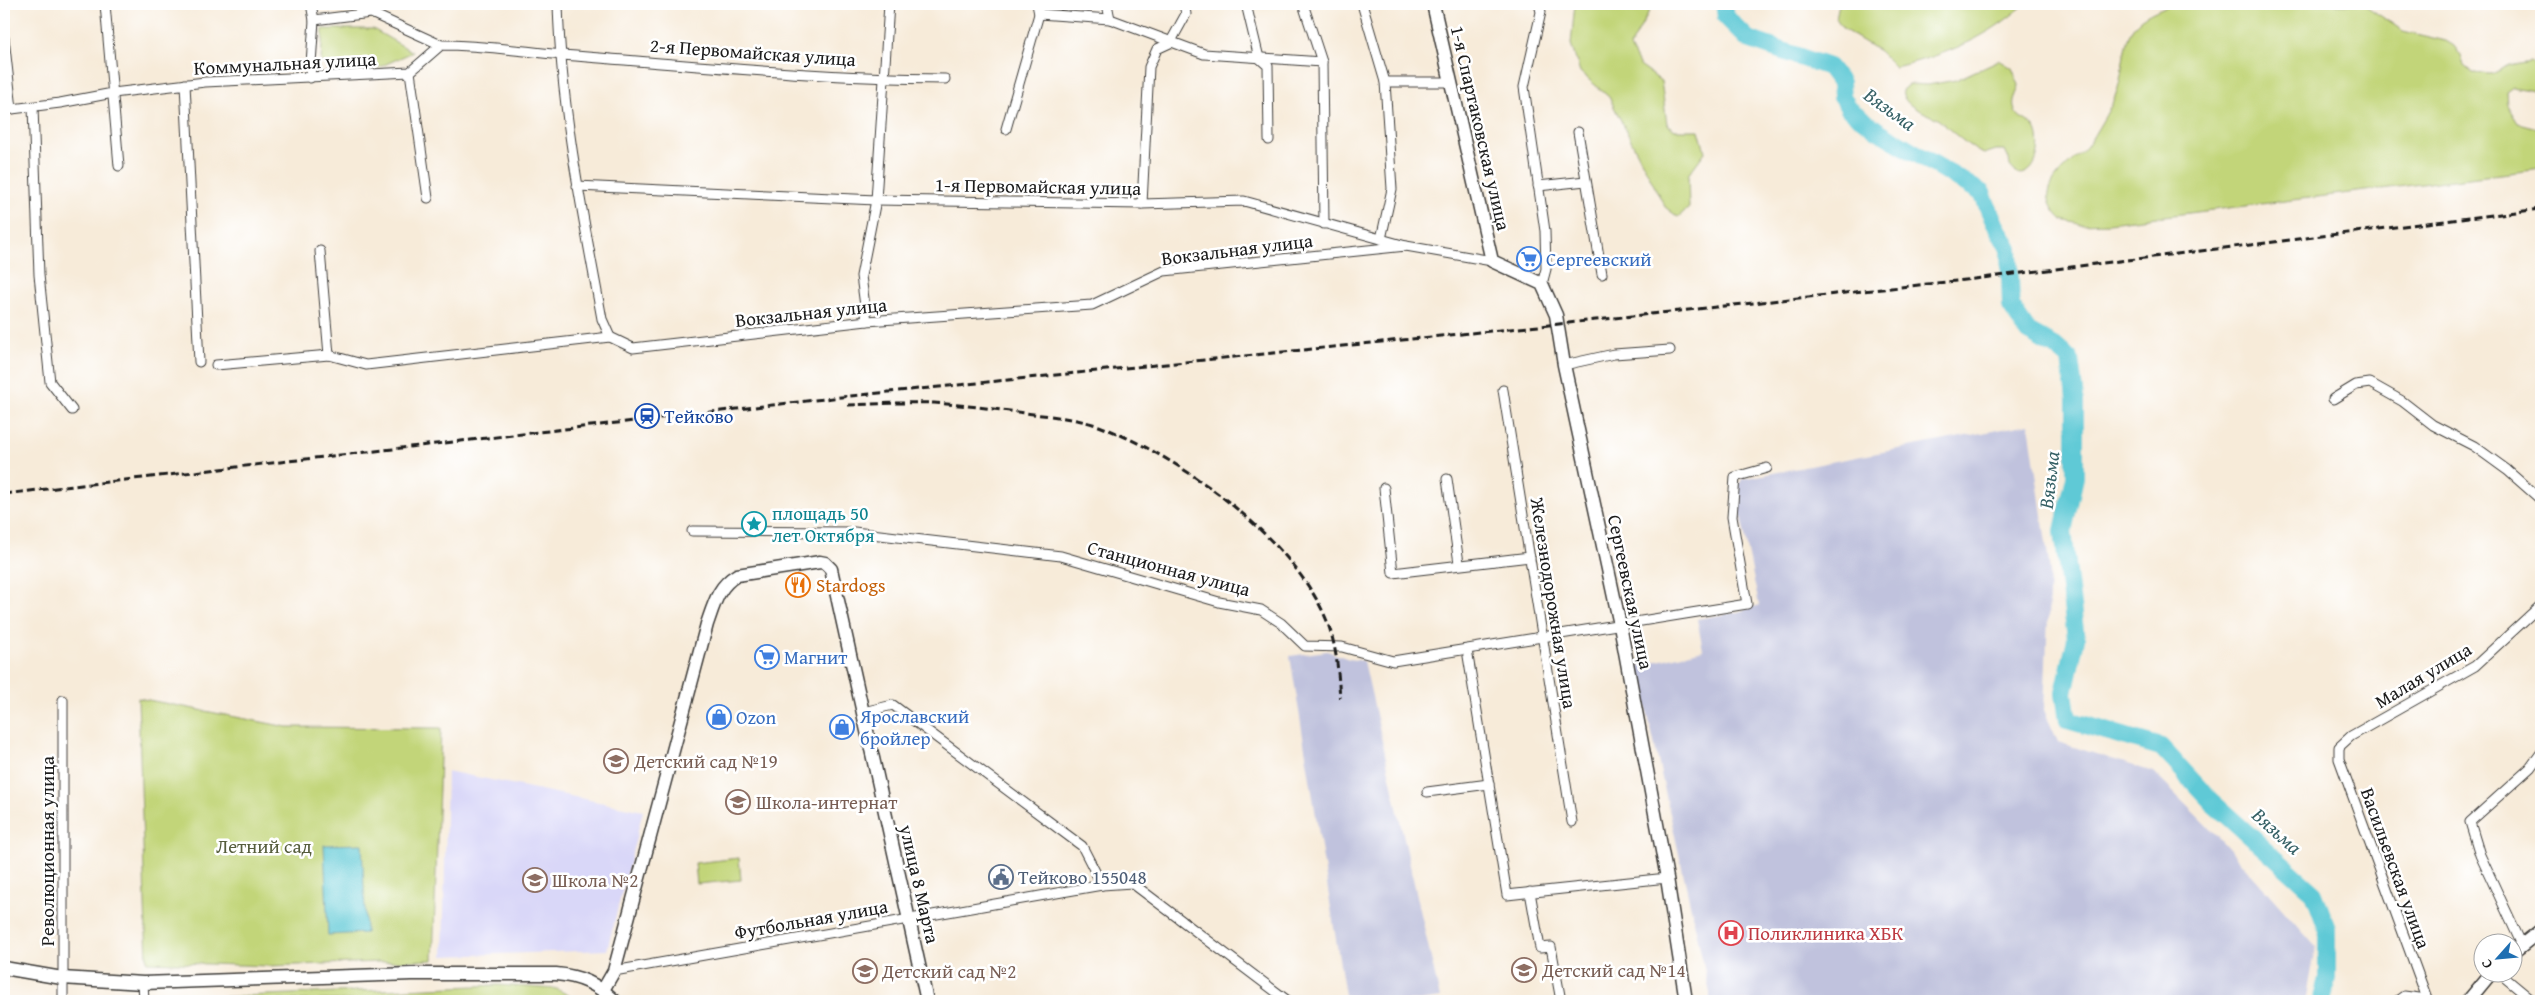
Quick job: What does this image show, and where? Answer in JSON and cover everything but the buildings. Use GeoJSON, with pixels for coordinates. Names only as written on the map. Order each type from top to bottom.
{"type":"FeatureCollection","features":[{"type":"Feature","properties":{"kind":"street"},"geometry":{"type":"LineString","coordinates":[[105,4],[119,166]]}},
{"type":"Feature","properties":{"kind":"street"},"geometry":{"type":"LineString","coordinates":[[310,78],[314,20],[311,4]]}},
{"type":"Feature","properties":{"kind":"street"},"geometry":{"type":"LineString","coordinates":[[216,365],[329,355],[366,365],[610,336],[602,319],[577,186],[559,55],[558,4]]}},
{"type":"Feature","properties":{"kind":"street"},"geometry":{"type":"LineString","coordinates":[[866,320],[861,276],[876,200],[889,4]]}},
{"type":"Feature","properties":{"kind":"street"},"geometry":{"type":"LineString","coordinates":[[1006,129],[1039,14],[1037,4]]}},
{"type":"Feature","properties":{"kind":"street"},"geometry":{"type":"LineString","coordinates":[[1107,4],[1110,19]]}},
{"type":"Feature","properties":{"kind":"street"},"geometry":{"type":"LineString","coordinates":[[1142,204],[1148,66],[1158,49],[1170,43],[1186,14],[1184,4]]}},
{"type":"Feature","properties":{"kind":"street"},"geometry":{"type":"LineString","coordinates":[[1246,4],[1259,58],[1268,66],[1269,140]]}},
{"type":"Feature","properties":{"kind":"street"},"geometry":{"type":"LineString","coordinates":[[1303,4],[1322,62],[1324,224]]}},
{"type":"Feature","properties":{"kind":"street"},"geometry":{"type":"LineString","coordinates":[[1362,4],[1385,82],[1392,189],[1381,239]]}},
{"type":"Feature","properties":{"kind":"street","name":"1-я Спартаковская улица"},"geometry":{"type":"LineString","coordinates":[[1433,4],[1492,261]]}},
{"type":"Feature","properties":{"kind":"street"},"geometry":{"type":"LineString","coordinates":[[1492,261],[1542,284],[1546,270],[1545,231],[1524,87],[1541,12],[1539,4]]}},
{"type":"Feature","properties":{"kind":"street"},"geometry":{"type":"LineString","coordinates":[[314,20],[371,8],[441,45],[484,45],[559,55]]}},
{"type":"Feature","properties":{"kind":"street"},"geometry":{"type":"LineString","coordinates":[[1039,14],[1110,19],[1170,43],[1204,54],[1322,62]]}},
{"type":"Feature","properties":{"kind":"street"},"geometry":{"type":"LineString","coordinates":[[4,38],[8,110]]}},
{"type":"Feature","properties":{"kind":"street"},"geometry":{"type":"LineString","coordinates":[[428,198],[410,72],[441,45]]}},
{"type":"Feature","properties":{"kind":"street","name":"2-я Первомайская улица"},"geometry":{"type":"LineString","coordinates":[[559,55],[884,78],[945,78]]}},
{"type":"Feature","properties":{"kind":"street","name":"Коммунальная улица"},"geometry":{"type":"LineString","coordinates":[[8,110],[113,93],[185,84],[410,72]]}},
{"type":"Feature","properties":{"kind":"street"},"geometry":{"type":"LineString","coordinates":[[1385,82],[1451,82]]}},
{"type":"Feature","properties":{"kind":"street"},"geometry":{"type":"LineString","coordinates":[[185,84],[199,362]]}},
{"type":"Feature","properties":{"kind":"street"},"geometry":{"type":"LineString","coordinates":[[33,106],[39,275],[50,382],[72,410]]}},
{"type":"Feature","properties":{"kind":"street"},"geometry":{"type":"LineString","coordinates":[[1578,132],[1602,274]]}},
{"type":"Feature","properties":{"kind":"street"},"geometry":{"type":"LineString","coordinates":[[1538,186],[1586,181]]}},
{"type":"Feature","properties":{"kind":"street","name":"1-я Первомайская улица"},"geometry":{"type":"LineString","coordinates":[[577,186],[876,200],[1142,204],[1244,201],[1406,246],[1492,261]]}},
{"type":"Feature","properties":{"kind":"street","name":"Вокзальная улица"},"geometry":{"type":"LineString","coordinates":[[610,336],[633,348],[866,320],[1092,305],[1164,270],[1406,246]]}},
{"type":"Feature","properties":{"kind":"street"},"geometry":{"type":"LineString","coordinates":[[320,251],[329,355]]}},
{"type":"Feature","properties":{"kind":"street","name":"Сергеевская улица"},"geometry":{"type":"LineString","coordinates":[[1542,284],[1556,315],[1564,365],[1620,625],[1667,878],[1686,1001]]}},
{"type":"Feature","properties":{"kind":"street"},"geometry":{"type":"LineString","coordinates":[[1564,365],[1614,354],[1670,350]]}},
{"type":"Feature","properties":{"kind":"street"},"geometry":{"type":"LineString","coordinates":[[2333,399],[2356,385],[2370,383],[2402,401],[2433,425],[2474,446],[2507,470],[2541,500]]}},
{"type":"Feature","properties":{"kind":"street","name":"Железнодорожная улица"},"geometry":{"type":"LineString","coordinates":[[1503,390],[1572,822]]}},
{"type":"Feature","properties":{"kind":"street","name":"Станционная улица"},"geometry":{"type":"LineString","coordinates":[[692,531],[854,532],[1061,556],[1220,602],[1261,610],[1281,623],[1305,646],[1342,646],[1393,661],[1748,604],[1732,517],[1735,477],[1767,468]]}},
{"type":"Feature","properties":{"kind":"street"},"geometry":{"type":"LineString","coordinates":[[1447,479],[1459,564]]}},
{"type":"Feature","properties":{"kind":"street"},"geometry":{"type":"LineString","coordinates":[[1384,488],[1393,572],[1530,557]]}},
{"type":"Feature","properties":{"kind":"street","name":"улица 8 Марта"},"geometry":{"type":"LineString","coordinates":[[614,970],[708,624],[719,591],[729,580],[737,575],[820,562],[825,563],[831,569],[927,1001]]}},
{"type":"Feature","properties":{"kind":"street","name":"Малая улица"},"geometry":{"type":"LineString","coordinates":[[2339,747],[2351,736],[2475,666],[2541,606]]}},
{"type":"Feature","properties":{"kind":"street"},"geometry":{"type":"LineString","coordinates":[[1467,650],[1507,895],[1667,878]]}},
{"type":"Feature","properties":{"kind":"street","name":"Революционная улица"},"geometry":{"type":"LineString","coordinates":[[63,700],[63,1001]]}},
{"type":"Feature","properties":{"kind":"street"},"geometry":{"type":"LineString","coordinates":[[863,712],[894,705],[1082,846],[1102,885]]}},
{"type":"Feature","properties":{"kind":"street","name":"Васильевская улица"},"geometry":{"type":"LineString","coordinates":[[2339,747],[2339,759],[2428,1000],[2404,996],[2397,1001]]}},
{"type":"Feature","properties":{"kind":"street"},"geometry":{"type":"LineString","coordinates":[[2510,932],[2480,855],[2470,822],[2530,768],[2541,753]]}},
{"type":"Feature","properties":{"kind":"street"},"geometry":{"type":"LineString","coordinates":[[1426,792],[1489,784]]}},
{"type":"Feature","properties":{"kind":"street","name":"Футбольная улица"},"geometry":{"type":"LineString","coordinates":[[614,970],[1102,885],[1132,883],[1288,1001]]}},
{"type":"Feature","properties":{"kind":"street"},"geometry":{"type":"LineString","coordinates":[[1530,892],[1540,948],[1551,947],[1561,1001]]}},
{"type":"Feature","properties":{"kind":"street"},"geometry":{"type":"LineString","coordinates":[[2522,945],[2541,930]]}},
{"type":"Feature","properties":{"kind":"street"},"geometry":{"type":"LineString","coordinates":[[4,968],[62,978],[143,982],[527,972],[574,976],[604,990],[615,1001]]}},
{"type":"Feature","properties":{"kind":"street"},"geometry":{"type":"LineString","coordinates":[[604,990],[614,970]]}},
{"type":"Feature","properties":{"kind":"street"},"geometry":{"type":"LineString","coordinates":[[143,982],[144,1001]]}},
{"type":"Feature","properties":{"kind":"street"},"geometry":{"type":"LineString","coordinates":[[2468,1001],[2484,982]]}},
{"type":"Feature","properties":{"kind":"street"},"geometry":{"type":"LineString","coordinates":[[2510,982],[2533,1001]]}},
{"type":"Feature","properties":{"kind":"shaded area"},"geometry":{"type":"Polygon","coordinates":[[[2029,424],[2050,571],[2044,710],[2058,742],[2153,772],[2221,840],[2316,947],[2307,996],[2303,1001],[1710,1001],[1710,993],[1637,666],[1703,650],[1697,619],[1738,612],[1759,605],[1736,492],[1742,479],[2029,424]]]}},
{"type":"Feature","properties":{"kind":"shaded area"},"geometry":{"type":"Polygon","coordinates":[[[1327,651],[1349,659],[1364,661],[1440,998],[1420,1001],[1346,1001],[1290,656],[1327,651]]]}},
{"type":"Feature","properties":{"kind":"shaded area","name":"Школа №2"},"geometry":{"type":"Polygon","coordinates":[[[447,771],[643,811],[607,950],[443,956],[447,771]]]}},
{"type":"Feature","properties":{"kind":"green space"},"geometry":{"type":"Polygon","coordinates":[[[1575,4],[1653,4],[1630,47],[1640,66],[1661,81],[1667,124],[1674,130],[1699,130],[1705,152],[1688,175],[1689,208],[1678,217],[1665,207],[1609,97],[1580,72],[1571,44],[1575,4]]]}},
{"type":"Feature","properties":{"kind":"green space"},"geometry":{"type":"Polygon","coordinates":[[[1839,4],[2025,4],[1995,27],[1964,44],[1931,57],[1895,67],[1879,51],[1843,29],[1836,18],[1839,4]]]}},
{"type":"Feature","properties":{"kind":"green space"},"geometry":{"type":"Polygon","coordinates":[[[2172,4],[2363,4],[2403,31],[2446,41],[2454,46],[2461,56],[2464,66],[2473,73],[2491,74],[2509,65],[2530,61],[2537,68],[2538,83],[2534,91],[2513,87],[2506,92],[2507,105],[2518,123],[2541,129],[2541,169],[2109,223],[2079,224],[2062,220],[2050,204],[2049,193],[2051,185],[2090,142],[2108,112],[2118,88],[2126,47],[2133,28],[2145,16],[2172,4]]]}},
{"type":"Feature","properties":{"kind":"green space"},"geometry":{"type":"Polygon","coordinates":[[[323,29],[373,29],[413,52],[375,69],[327,67],[321,61],[323,29]]]}},
{"type":"Feature","properties":{"kind":"green space"},"geometry":{"type":"Polygon","coordinates":[[[1999,60],[2012,68],[2019,85],[2014,101],[2016,111],[2020,117],[2035,128],[2037,133],[2039,146],[2036,159],[2030,170],[2023,174],[2016,172],[2010,166],[2005,150],[1996,150],[1984,154],[1977,151],[1940,121],[1907,102],[1902,90],[1909,84],[1928,85],[1956,80],[1999,60]]]}},
{"type":"Feature","properties":{"kind":"green space","name":"Летний сад"},"geometry":{"type":"Polygon","coordinates":[[[138,698],[287,727],[441,728],[433,960],[269,966],[147,962],[138,698]]]}},
{"type":"Feature","properties":{"kind":"green space"},"geometry":{"type":"Polygon","coordinates":[[[739,858],[741,880],[697,884],[695,863],[739,858]]]}},
{"type":"Feature","properties":{"kind":"green space"},"geometry":{"type":"Polygon","coordinates":[[[498,985],[557,989],[579,1001],[152,1000],[498,985]]]}},
{"type":"Feature","properties":{"kind":"water"},"geometry":{"type":"Polygon","coordinates":[[[362,844],[366,933],[328,935],[324,845],[362,844]]]}},
{"type":"Feature","properties":{"kind":"waterway","name":"Вязьма"},"geometry":{"type":"LineString","coordinates":[[1724,4],[1726,17],[1748,39],[1829,67],[1841,83],[1842,96],[1849,109],[1877,130],[1982,193],[1994,222],[2009,249],[2011,306],[2028,332],[2057,348],[2070,359],[2075,399],[2075,477],[2063,531],[2076,639],[2064,693],[2068,720],[2161,747],[2211,801],[2314,893],[2327,929],[2327,979],[2321,1001]]}},
{"type":"Feature","properties":{"kind":"railway"},"geometry":{"type":"LineString","coordinates":[[4,494],[850,396],[1559,324],[1974,279],[2541,209]]}},
{"type":"Feature","properties":{"kind":"railway"},"geometry":{"type":"LineString","coordinates":[[848,405],[934,403],[1072,419],[1099,426],[1131,440],[1164,458],[1198,479],[1231,504],[1262,531],[1289,560],[1311,590],[1327,621],[1333,640],[1340,698]]}},
{"type":"Feature","properties":{"kind":"place","name":"Сергеевский"},"geometry":{"type":"Point","coordinates":[1529,259]}},
{"type":"Feature","properties":{"kind":"place","name":"Тейково"},"geometry":{"type":"Point","coordinates":[647,416]}},
{"type":"Feature","properties":{"kind":"place","name":"площадь 50 лет Октября"},"geometry":{"type":"Point","coordinates":[754,524]}},
{"type":"Feature","properties":{"kind":"place","name":"Stardogs"},"geometry":{"type":"Point","coordinates":[798,585]}},
{"type":"Feature","properties":{"kind":"place","name":"Магнит"},"geometry":{"type":"Point","coordinates":[767,657]}},
{"type":"Feature","properties":{"kind":"place","name":"Ozon"},"geometry":{"type":"Point","coordinates":[719,717]}},
{"type":"Feature","properties":{"kind":"place","name":"Ярославский бройлер"},"geometry":{"type":"Point","coordinates":[842,727]}},
{"type":"Feature","properties":{"kind":"place","name":"Детский сад №19"},"geometry":{"type":"Point","coordinates":[616,761]}},
{"type":"Feature","properties":{"kind":"place","name":"Школа-интернат"},"geometry":{"type":"Point","coordinates":[738,802]}},
{"type":"Feature","properties":{"kind":"place","name":"Тейково 155048"},"geometry":{"type":"Point","coordinates":[1001,877]}},
{"type":"Feature","properties":{"kind":"place","name":"Школа №2"},"geometry":{"type":"Point","coordinates":[535,880]}},
{"type":"Feature","properties":{"kind":"place","name":"Поликлиника ХБК"},"geometry":{"type":"Point","coordinates":[1731,933]}},
{"type":"Feature","properties":{"kind":"place","name":"Детский сад №14"},"geometry":{"type":"Point","coordinates":[1524,970]}},
{"type":"Feature","properties":{"kind":"place","name":"Детский сад №2"},"geometry":{"type":"Point","coordinates":[865,971]}}]}
